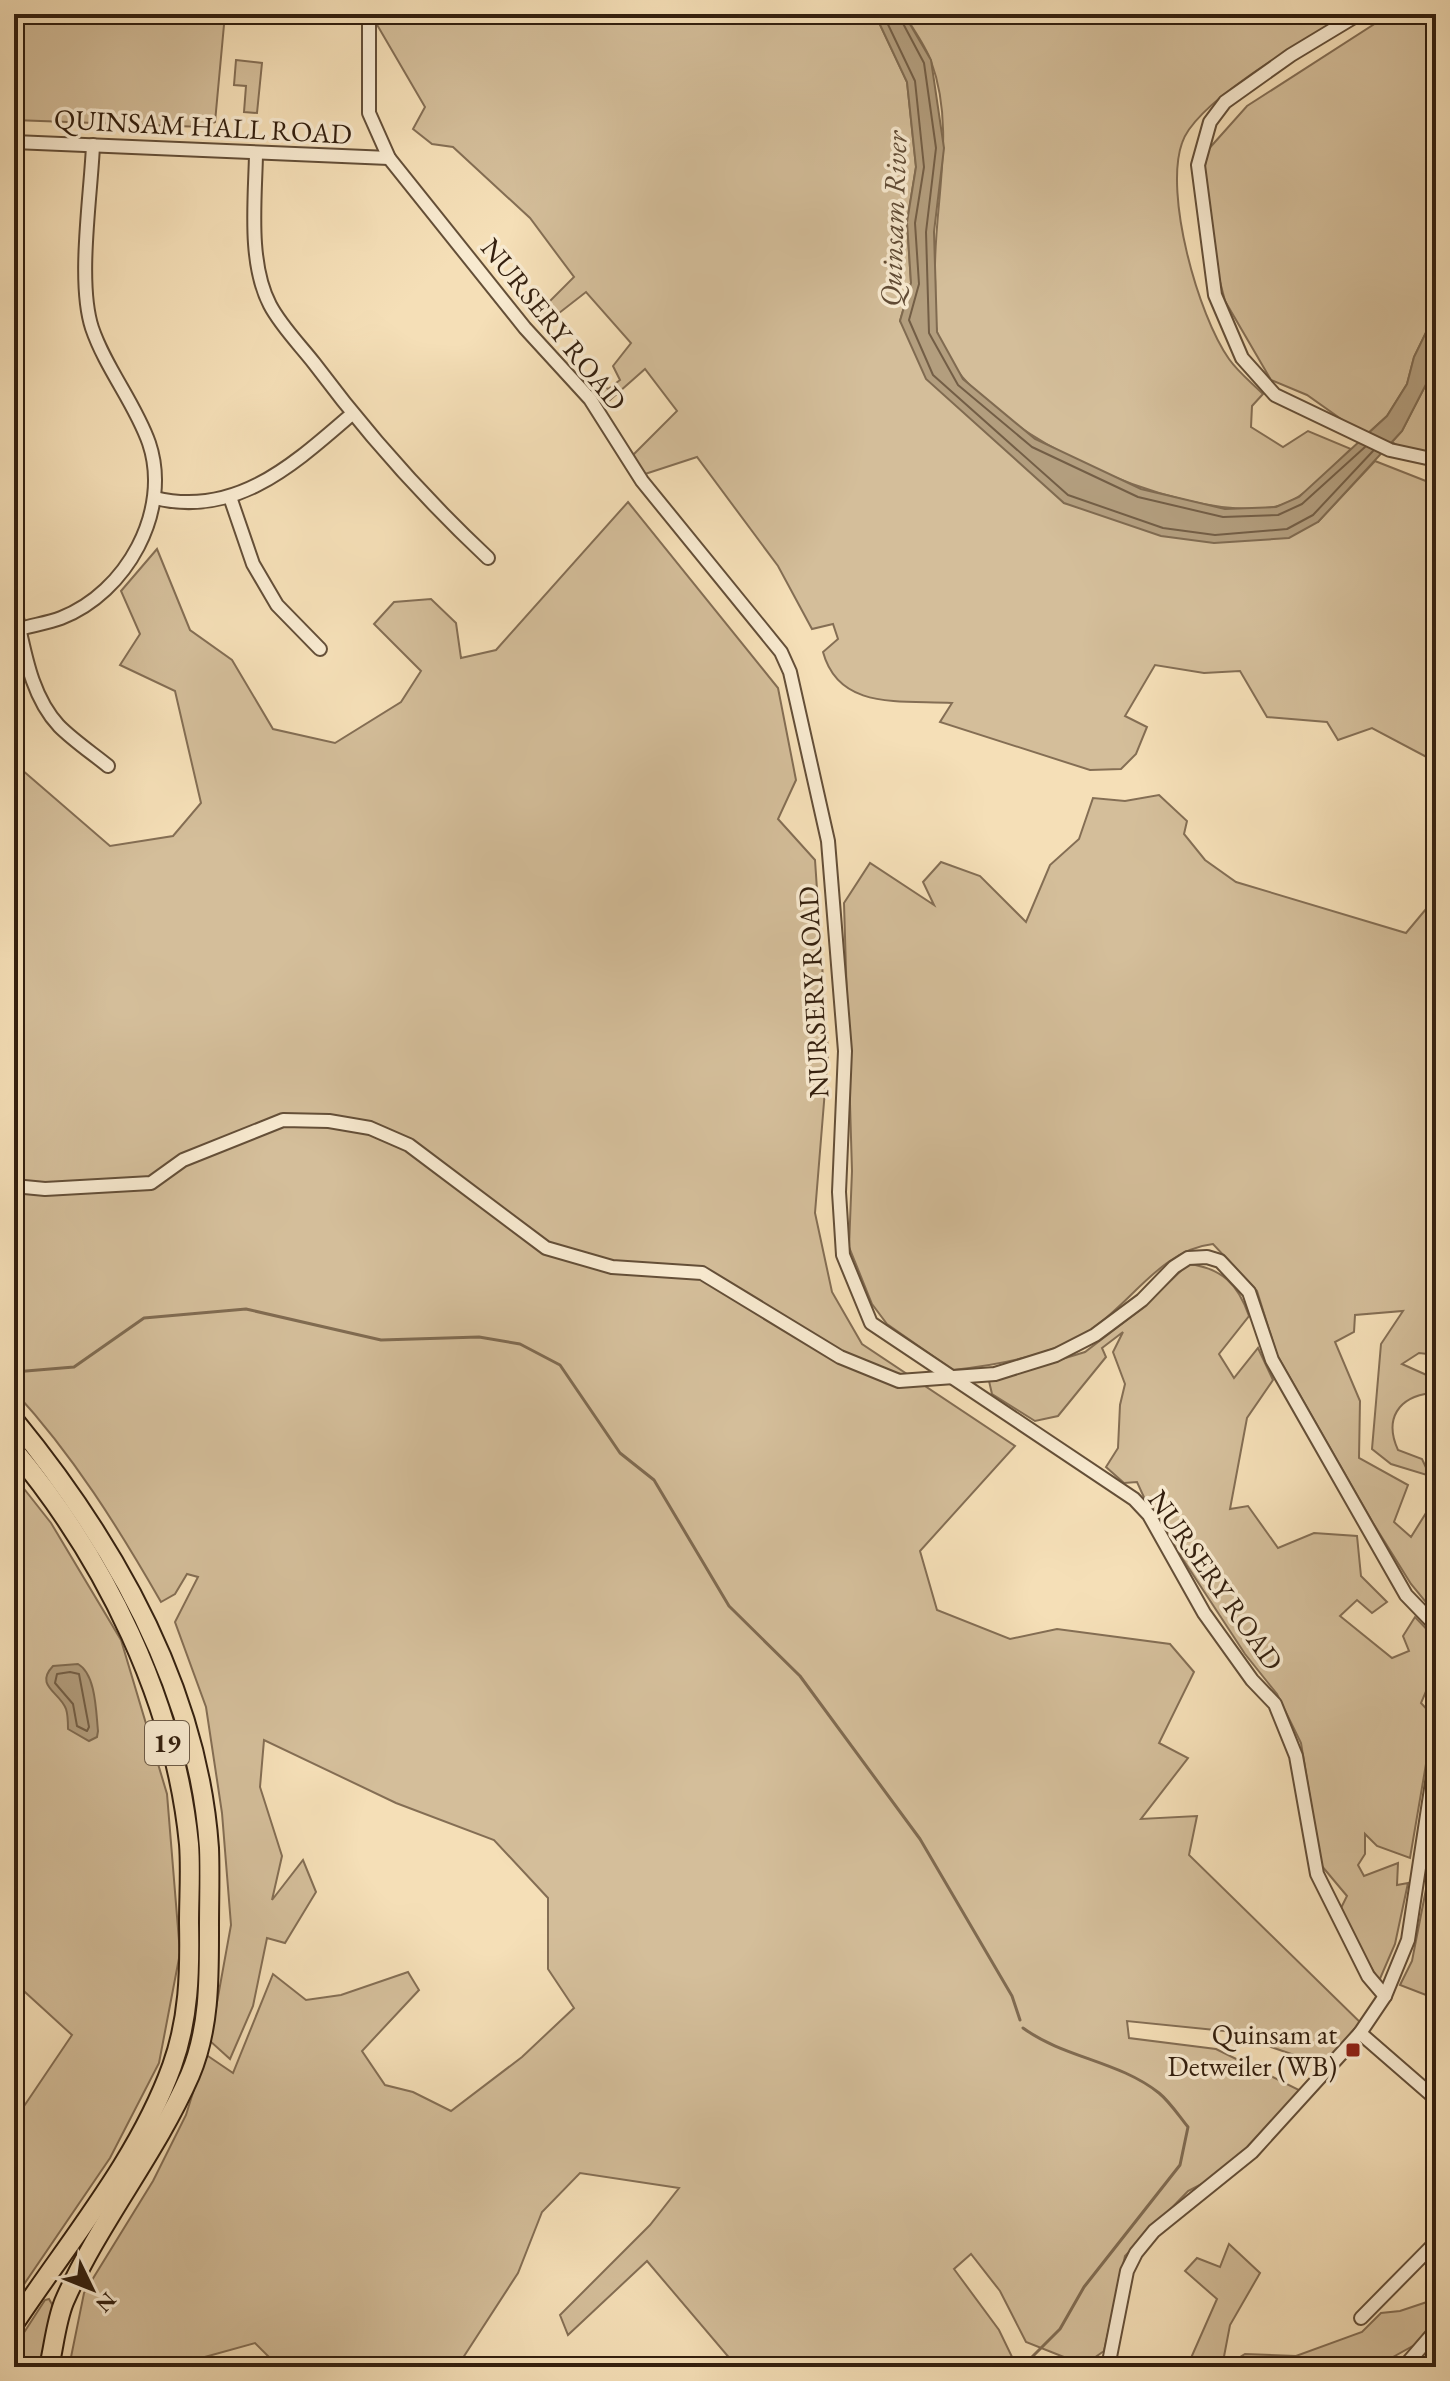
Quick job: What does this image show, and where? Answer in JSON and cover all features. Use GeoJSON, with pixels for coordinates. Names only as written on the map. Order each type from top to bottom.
{"type":"FeatureCollection","features":[{"type":"Feature","properties":{"kind":"highway","name":"19"},"geometry":{"type":"LineString","coordinates":[[14,1420],[56,1472],[96,1530],[145,1620],[179,1700],[198,1772],[209,1847],[208,2009],[191,2072],[145,2163],[63,2304],[49,2367]]}},
{"type":"Feature","properties":{"kind":"highway","name":"19"},"geometry":{"type":"LineString","coordinates":[[14,1450],[44,1486],[81,1541],[127,1627],[156,1704],[177,1779],[189,1844],[190,1942],[188,2006],[172,2067],[119,2170],[14,2324]]}},
{"type":"Feature","properties":{"kind":"street","name":"NURSERY ROAD"},"geometry":{"type":"LineString","coordinates":[[369,14],[369,113],[389,158],[525,328],[590,399],[642,481],[781,652],[790,672],[828,841],[845,1051],[839,1192],[843,1255],[871,1323],[1134,1499],[1149,1515],[1204,1613],[1252,1680],[1275,1704],[1296,1756],[1317,1874],[1368,1976],[1385,1996]]}},
{"type":"Feature","properties":{"kind":"street"},"geometry":{"type":"LineString","coordinates":[[1359,14],[1291,55],[1225,102],[1210,122],[1198,165],[1215,295],[1242,358],[1275,395],[1390,450],[1436,460]]}},
{"type":"Feature","properties":{"kind":"street","name":"QUINSAM HALL ROAD"},"geometry":{"type":"LineString","coordinates":[[14,142],[256,155],[389,158]]}},
{"type":"Feature","properties":{"kind":"street"},"geometry":{"type":"LineString","coordinates":[[20,629],[62,618],[105,590],[122,573],[145,533],[155,498],[150,446],[92,326],[86,286],[93,145]]}},
{"type":"Feature","properties":{"kind":"street"},"geometry":{"type":"LineString","coordinates":[[256,155],[254,209],[259,263],[270,304],[352,414],[427,501],[488,558]]}},
{"type":"Feature","properties":{"kind":"street"},"geometry":{"type":"LineString","coordinates":[[155,498],[193,502],[230,497],[288,469],[352,414]]}},
{"type":"Feature","properties":{"kind":"street"},"geometry":{"type":"LineString","coordinates":[[230,497],[253,564],[277,605],[320,649]]}},
{"type":"Feature","properties":{"kind":"street"},"geometry":{"type":"LineString","coordinates":[[14,605],[35,687],[45,707],[60,726],[108,766]]}},
{"type":"Feature","properties":{"kind":"street"},"geometry":{"type":"LineString","coordinates":[[14,1186],[45,1189],[151,1183],[183,1160],[283,1120],[329,1121],[370,1128],[409,1145],[546,1248],[612,1267],[702,1273],[840,1357],[899,1381],[995,1374],[1056,1355],[1095,1335],[1188,1258],[1207,1257],[1220,1261],[1249,1292],[1272,1360],[1406,1595],[1436,1626]]}},
{"type":"Feature","properties":{"kind":"street"},"geometry":{"type":"LineString","coordinates":[[1108,2367],[1127,2271],[1136,2253],[1154,2231],[1252,2152],[1360,2033],[1385,1996],[1408,1940],[1436,1756]]}},
{"type":"Feature","properties":{"kind":"street"},"geometry":{"type":"LineString","coordinates":[[1360,2033],[1436,2099]]}},
{"type":"Feature","properties":{"kind":"street"},"geometry":{"type":"LineString","coordinates":[[1361,2318],[1436,2242]]}},
{"type":"Feature","properties":{"kind":"street"},"geometry":{"type":"LineString","coordinates":[[1404,2367],[1436,2330]]}},
{"type":"Feature","properties":{"kind":"shaded area"},"geometry":{"type":"Polygon","coordinates":[[[14,14],[225,14],[215,122],[203,127],[14,120],[14,14]]]}},
{"type":"Feature","properties":{"kind":"shaded area"},"geometry":{"type":"Polygon","coordinates":[[[376,14],[875,14],[907,82],[916,167],[907,222],[911,283],[900,321],[1064,503],[1318,522],[1375,461],[1436,485],[1436,762],[1372,728],[1338,740],[1327,722],[1267,717],[1240,671],[1204,673],[1155,665],[1125,716],[1147,727],[1136,754],[1121,769],[1090,770],[940,722],[952,703],[875,698],[843,684],[831,671],[823,652],[838,639],[833,624],[812,629],[778,566],[697,457],[642,475],[632,456],[677,411],[645,369],[602,407],[591,392],[599,383],[608,389],[620,380],[613,366],[631,343],[586,292],[545,324],[536,315],[574,277],[530,218],[453,147],[432,144],[413,129],[425,107],[376,23],[376,14]]]}},
{"type":"Feature","properties":{"kind":"shaded area"},"geometry":{"type":"Polygon","coordinates":[[[904,14],[1349,14],[1256,71],[1209,108],[1192,126],[1182,143],[1178,165],[1177,192],[1187,254],[1206,314],[1229,359],[1263,394],[1252,406],[1251,427],[1283,447],[1308,431],[1351,449],[1316,484],[1285,504],[1234,508],[1186,500],[1133,484],[1081,462],[1031,435],[988,403],[956,368],[937,332],[935,319],[935,251],[943,141],[939,87],[931,61],[904,14]]]}},
{"type":"Feature","properties":{"kind":"shaded area"},"geometry":{"type":"Polygon","coordinates":[[[1390,14],[1436,14],[1436,312],[1414,357],[1407,384],[1387,416],[1365,436],[1307,395],[1271,380],[1225,301],[1202,212],[1206,152],[1247,106],[1390,14]]]}},
{"type":"Feature","properties":{"kind":"shaded area"},"geometry":{"type":"Polygon","coordinates":[[[236,60],[262,63],[257,113],[244,112],[246,86],[234,85],[236,60]]]}},
{"type":"Feature","properties":{"kind":"shaded area"},"geometry":{"type":"Polygon","coordinates":[[[1436,365],[1436,469],[1392,442],[1402,431],[1436,365]]]}},
{"type":"Feature","properties":{"kind":"shaded area"},"geometry":{"type":"Polygon","coordinates":[[[628,502],[778,688],[796,780],[778,819],[815,860],[828,1053],[815,1213],[832,1292],[862,1344],[1015,1446],[920,1551],[937,1610],[1010,1639],[1057,1629],[1170,1644],[1194,1672],[1159,1743],[1188,1758],[1141,1819],[1197,1816],[1189,1855],[1366,2028],[1329,2067],[1225,2031],[1127,2021],[1129,2038],[1216,2049],[1305,2093],[1248,2160],[1188,2191],[1125,2256],[1104,2351],[1084,2365],[1026,2342],[1000,2291],[971,2254],[954,2269],[999,2330],[1013,2359],[1034,2367],[737,2367],[647,2261],[568,2335],[560,2315],[650,2225],[679,2188],[580,2173],[542,2212],[518,2273],[457,2367],[279,2367],[255,2343],[194,2360],[182,2367],[69,2367],[84,2293],[153,2181],[186,2115],[205,2054],[233,2073],[273,1974],[306,2000],[341,1995],[408,1972],[419,1990],[362,2051],[385,2085],[413,2092],[451,2111],[522,2057],[574,2008],[548,1969],[548,1898],[494,1840],[396,1803],[264,1740],[260,1787],[282,1856],[272,1900],[303,1860],[316,1892],[285,1943],[267,1938],[253,2006],[230,2059],[210,2041],[231,1925],[222,1813],[206,1707],[175,1622],[198,1577],[187,1574],[175,1594],[161,1602],[94,1492],[56,1440],[14,1391],[14,763],[110,846],[173,836],[201,803],[175,691],[120,665],[140,634],[121,591],[157,549],[190,630],[232,660],[273,729],[335,743],[401,702],[421,671],[374,624],[394,602],[431,599],[456,623],[461,658],[496,650],[628,502]]]}},
{"type":"Feature","properties":{"kind":"shaded area"},"geometry":{"type":"Polygon","coordinates":[[[1159,795],[1187,821],[1184,834],[1205,860],[1236,882],[1406,933],[1436,897],[1436,1306],[1430,1312],[1436,1315],[1436,1355],[1419,1353],[1402,1364],[1431,1377],[1431,1393],[1410,1399],[1402,1405],[1394,1419],[1393,1429],[1398,1450],[1422,1459],[1430,1476],[1391,1464],[1372,1449],[1381,1344],[1403,1311],[1355,1315],[1354,1332],[1335,1342],[1360,1401],[1359,1458],[1408,1485],[1394,1522],[1411,1537],[1436,1497],[1436,1594],[1429,1606],[1411,1584],[1373,1523],[1277,1355],[1257,1291],[1213,1244],[1177,1256],[1104,1319],[1074,1340],[1023,1358],[953,1370],[887,1324],[872,1304],[849,1247],[852,1171],[844,903],[870,863],[934,905],[923,882],[941,862],[980,876],[1026,922],[1050,865],[1079,839],[1093,798],[1125,801],[1159,795]]]}},
{"type":"Feature","properties":{"kind":"shaded area"},"geometry":{"type":"Polygon","coordinates":[[[1188,1264],[1219,1274],[1234,1287],[1245,1305],[1249,1316],[1219,1354],[1234,1378],[1258,1348],[1273,1380],[1247,1418],[1230,1509],[1248,1506],[1278,1548],[1314,1533],[1357,1536],[1361,1576],[1387,1602],[1372,1613],[1357,1600],[1340,1616],[1392,1658],[1409,1651],[1403,1636],[1415,1617],[1436,1639],[1436,1668],[1421,1703],[1434,1717],[1410,1858],[1377,1846],[1365,1834],[1365,1854],[1358,1865],[1364,1876],[1398,1863],[1397,1885],[1408,1883],[1395,1944],[1379,1981],[1339,1912],[1347,1896],[1321,1865],[1301,1743],[1277,1694],[1245,1654],[1148,1506],[1137,1482],[1124,1483],[1106,1467],[1118,1448],[1120,1405],[1125,1384],[1113,1352],[1123,1332],[1102,1348],[1106,1357],[1058,1416],[1035,1421],[992,1394],[989,1381],[1085,1352],[1141,1309],[1188,1264]]]}},
{"type":"Feature","properties":{"kind":"shaded area"},"geometry":{"type":"Polygon","coordinates":[[[14,1476],[51,1523],[121,1640],[167,1794],[180,1953],[159,2063],[110,2158],[14,2299],[14,2121],[72,2035],[14,1982],[14,1476]]]}},
{"type":"Feature","properties":{"kind":"shaded area"},"geometry":{"type":"Polygon","coordinates":[[[1436,1838],[1436,1981],[1426,1995],[1400,1985],[1412,1961],[1436,1838]]]}},
{"type":"Feature","properties":{"kind":"shaded area"},"geometry":{"type":"Polygon","coordinates":[[[1229,2244],[1260,2273],[1230,2325],[1222,2367],[1187,2367],[1217,2299],[1185,2271],[1197,2258],[1220,2267],[1229,2244]]]}},
{"type":"Feature","properties":{"kind":"shaded area"},"geometry":{"type":"Polygon","coordinates":[[[49,2299],[53,2306],[40,2367],[14,2367],[14,2348],[45,2300],[49,2299]]]}},
{"type":"Feature","properties":{"kind":"shaded area"},"geometry":{"type":"Polygon","coordinates":[[[1436,2299],[1436,2333],[1375,2367],[1224,2367],[1245,2354],[1296,2356],[1362,2332],[1381,2313],[1400,2311],[1436,2299]]]}},
{"type":"Feature","properties":{"kind":"water","name":"Quinsam River"},"geometry":{"type":"Polygon","coordinates":[[[875,14],[904,14],[931,60],[944,148],[934,232],[937,332],[963,379],[1035,439],[1141,489],[1225,509],[1276,507],[1299,497],[1387,416],[1407,384],[1414,357],[1436,312],[1436,365],[1402,431],[1318,522],[1289,538],[1214,543],[1161,536],[1064,503],[926,379],[900,321],[911,283],[907,222],[916,167],[907,82],[875,14]]]}},
{"type":"Feature","properties":{"kind":"water"},"geometry":{"type":"Polygon","coordinates":[[[78,1664],[88,1676],[96,1704],[97,1737],[89,1741],[68,1729],[66,1709],[46,1679],[53,1666],[78,1664]]]}},
{"type":"Feature","properties":{"kind":"waterway"},"geometry":{"type":"LineString","coordinates":[[14,1372],[74,1367],[144,1318],[246,1309],[381,1340],[479,1337],[520,1344],[560,1365],[620,1453],[654,1480],[729,1606],[800,1676],[920,1839],[1012,1996],[1020,2020]]}},
{"type":"Feature","properties":{"kind":"waterway"},"geometry":{"type":"LineString","coordinates":[[1022,2367],[1060,2329],[1084,2287],[1180,2165],[1188,2127],[1171,2105],[1143,2082],[1056,2046],[1023,2028]]}},
{"type":"Feature","properties":{"kind":"place","name":"Quinsam at Detweiler (WB)"},"geometry":{"type":"Point","coordinates":[1353,2050]}}]}
